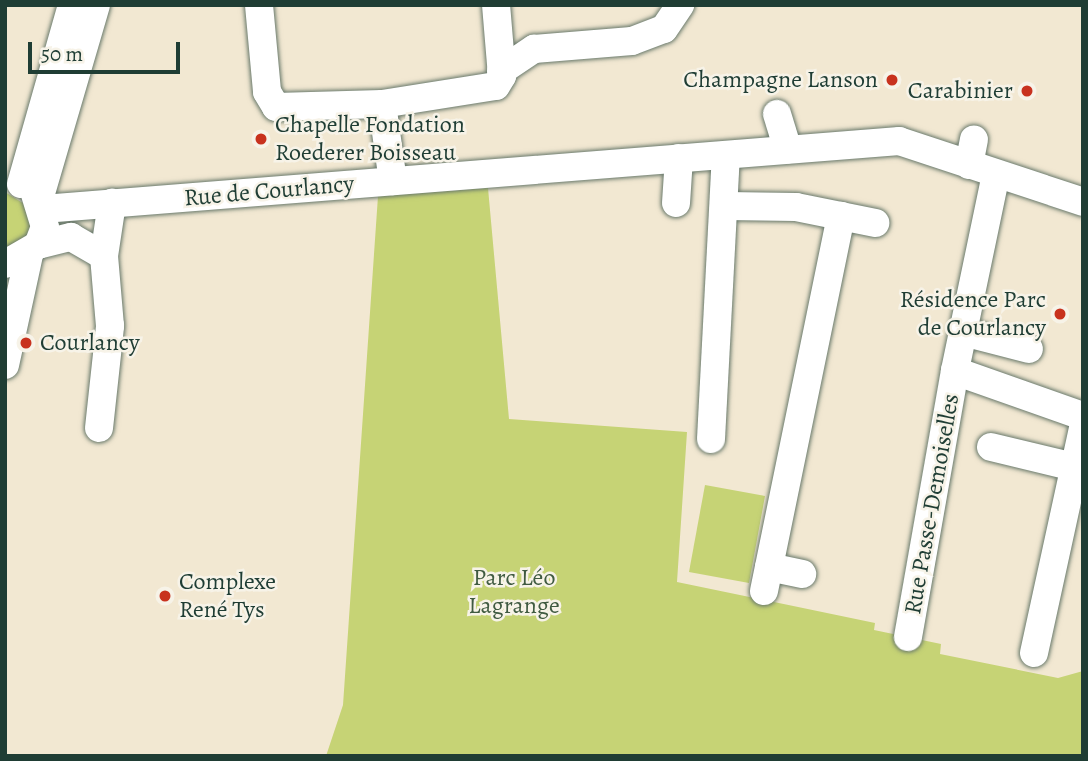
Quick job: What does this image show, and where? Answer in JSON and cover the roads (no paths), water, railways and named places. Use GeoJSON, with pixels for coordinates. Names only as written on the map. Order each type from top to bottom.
{"type":"FeatureCollection","features":[{"type":"Feature","properties":{"kind":"street"},"geometry":{"type":"LineString","coordinates":[[5,365],[24,255],[27,193],[72,5]]}},
{"type":"Feature","properties":{"kind":"street"},"geometry":{"type":"LineString","coordinates":[[27,193],[96,5]]}},
{"type":"Feature","properties":{"kind":"street"},"geometry":{"type":"LineString","coordinates":[[259,5],[267,92],[276,107],[383,104],[489,91],[501,71],[534,49],[632,41],[664,29],[680,5]]}},
{"type":"Feature","properties":{"kind":"street"},"geometry":{"type":"LineString","coordinates":[[496,5],[501,71]]}},
{"type":"Feature","properties":{"kind":"street"},"geometry":{"type":"LineString","coordinates":[[383,104],[393,181]]}},
{"type":"Feature","properties":{"kind":"street"},"geometry":{"type":"LineString","coordinates":[[777,114],[788,149]]}},
{"type":"Feature","properties":{"kind":"street","name":"Rue de Courlancy"},"geometry":{"type":"LineString","coordinates":[[27,193],[112,203],[899,141],[972,152],[996,174],[1083,202]]}},
{"type":"Feature","properties":{"kind":"street"},"geometry":{"type":"LineString","coordinates":[[710,439],[726,206],[726,155]]}},
{"type":"Feature","properties":{"kind":"street"},"geometry":{"type":"LineString","coordinates":[[676,203],[680,158]]}},
{"type":"Feature","properties":{"kind":"street","name":"Rue Passe-Demoiselles"},"geometry":{"type":"LineString","coordinates":[[908,637],[955,371],[996,174]]}},
{"type":"Feature","properties":{"kind":"street"},"geometry":{"type":"LineString","coordinates":[[99,428],[110,327],[104,256],[112,203]]}},
{"type":"Feature","properties":{"kind":"street"},"geometry":{"type":"LineString","coordinates":[[726,206],[796,207],[875,223]]}},
{"type":"Feature","properties":{"kind":"street"},"geometry":{"type":"LineString","coordinates":[[802,574],[766,579],[841,216]]}},
{"type":"Feature","properties":{"kind":"street"},"geometry":{"type":"LineString","coordinates":[[24,255],[71,237],[104,256]]}},
{"type":"Feature","properties":{"kind":"street"},"geometry":{"type":"LineString","coordinates":[[962,337],[1026,355]]}},
{"type":"Feature","properties":{"kind":"street","name":"Rue Passe-Demoiselles"},"geometry":{"type":"LineString","coordinates":[[955,371],[1083,415]]}},
{"type":"Feature","properties":{"kind":"street"},"geometry":{"type":"LineString","coordinates":[[1034,653],[1083,428]]}},
{"type":"Feature","properties":{"kind":"street"},"geometry":{"type":"LineString","coordinates":[[991,447],[1074,467]]}},
{"type":"Feature","properties":{"kind":"place","name":"Champagne Lanson"},"geometry":{"type":"Point","coordinates":[892,80]}},
{"type":"Feature","properties":{"kind":"place","name":"Carabinier"},"geometry":{"type":"Point","coordinates":[1027,91]}},
{"type":"Feature","properties":{"kind":"place","name":"Chapelle Fondation Roederer Boisseau"},"geometry":{"type":"Point","coordinates":[261,139]}},
{"type":"Feature","properties":{"kind":"place","name":"Résidence Parc de Courlancy"},"geometry":{"type":"Point","coordinates":[1060,314]}},
{"type":"Feature","properties":{"kind":"place","name":"Courlancy"},"geometry":{"type":"Point","coordinates":[26,343]}},
{"type":"Feature","properties":{"kind":"place","name":"Complexe René Tys"},"geometry":{"type":"Point","coordinates":[165,596]}},
{"type":"Feature","properties":{"kind":"park label","name":"Parc Léo Lagrange"},"geometry":{"type":"Point","coordinates":[514,592]}}]}
